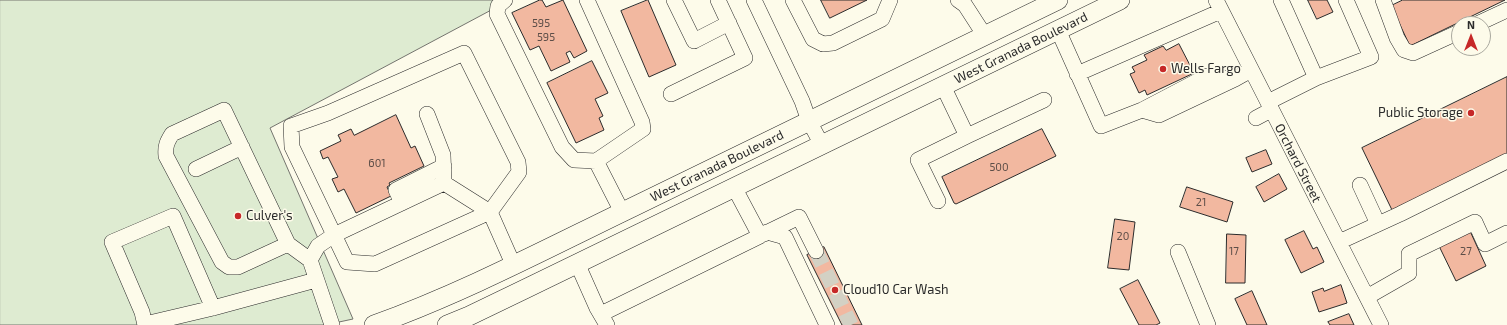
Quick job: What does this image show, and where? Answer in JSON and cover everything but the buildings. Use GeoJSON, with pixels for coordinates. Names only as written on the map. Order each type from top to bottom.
{"type":"FeatureCollection","features":[{"type":"Feature","properties":{"kind":"main road","name":"West Granada Boulevard"},"geometry":{"type":"LineString","coordinates":[[446,325],[469,316],[1120,0]]}},
{"type":"Feature","properties":{"kind":"main road","name":"West Granada Boulevard"},"geometry":{"type":"LineString","coordinates":[[374,325],[409,312],[622,212],[985,36],[1046,3]]}},
{"type":"Feature","properties":{"kind":"street"},"geometry":{"type":"LineString","coordinates":[[506,0],[498,6],[497,14],[562,147],[574,160],[596,161],[643,129],[642,122],[587,0]]}},
{"type":"Feature","properties":{"kind":"street"},"geometry":{"type":"LineString","coordinates":[[674,0],[694,41],[728,23]]}},
{"type":"Feature","properties":{"kind":"street"},"geometry":{"type":"LineString","coordinates":[[671,94],[745,58],[718,0]]}},
{"type":"Feature","properties":{"kind":"street"},"geometry":{"type":"LineString","coordinates":[[754,0],[802,101],[809,121],[822,145]]}},
{"type":"Feature","properties":{"kind":"street"},"geometry":{"type":"LineString","coordinates":[[793,0],[813,39],[823,44],[833,43],[882,19],[890,0]]}},
{"type":"Feature","properties":{"kind":"street"},"geometry":{"type":"LineString","coordinates":[[958,0],[965,6],[985,36]]}},
{"type":"Feature","properties":{"kind":"street"},"geometry":{"type":"LineString","coordinates":[[1281,0],[1316,78]]}},
{"type":"Feature","properties":{"kind":"street"},"geometry":{"type":"LineString","coordinates":[[1256,118],[1269,106],[1316,78],[1371,56],[1346,0]]}},
{"type":"Feature","properties":{"kind":"street"},"geometry":{"type":"LineString","coordinates":[[1383,0],[1397,38],[1404,50],[1413,53],[1451,36]]}},
{"type":"Feature","properties":{"kind":"street"},"geometry":{"type":"LineString","coordinates":[[1077,74],[1219,6]]}},
{"type":"Feature","properties":{"kind":"street","name":"Orchard Street"},"geometry":{"type":"LineString","coordinates":[[1219,6],[1381,325]]}},
{"type":"Feature","properties":{"kind":"street"},"geometry":{"type":"LineString","coordinates":[[1491,17],[1507,10]]}},
{"type":"Feature","properties":{"kind":"street"},"geometry":{"type":"LineString","coordinates":[[1058,30],[1101,126],[1142,110],[1159,115],[1251,70]]}},
{"type":"Feature","properties":{"kind":"street"},"geometry":{"type":"LineString","coordinates":[[464,53],[518,162],[519,172],[490,212],[375,264],[348,262],[292,147],[291,126],[328,113],[464,53]]}},
{"type":"Feature","properties":{"kind":"street"},"geometry":{"type":"LineString","coordinates":[[942,86],[967,136]]}},
{"type":"Feature","properties":{"kind":"street"},"geometry":{"type":"LineString","coordinates":[[938,201],[918,160],[1044,100]]}},
{"type":"Feature","properties":{"kind":"street"},"geometry":{"type":"LineString","coordinates":[[288,244],[238,267],[229,267],[222,262],[166,156],[166,142],[172,134],[224,110],[288,244],[310,260],[332,325]]}},
{"type":"Feature","properties":{"kind":"street"},"geometry":{"type":"LineString","coordinates":[[427,114],[443,155],[444,183]]}},
{"type":"Feature","properties":{"kind":"street"},"geometry":{"type":"LineString","coordinates":[[196,168],[242,147]]}},
{"type":"Feature","properties":{"kind":"street"},"geometry":{"type":"LineString","coordinates":[[596,161],[622,212]]}},
{"type":"Feature","properties":{"kind":"street"},"geometry":{"type":"LineString","coordinates":[[1339,242],[1507,161]]}},
{"type":"Feature","properties":{"kind":"street"},"geometry":{"type":"LineString","coordinates":[[402,203],[396,190],[444,166]]}},
{"type":"Feature","properties":{"kind":"street"},"geometry":{"type":"LineString","coordinates":[[310,260],[318,246],[334,235],[444,183]]}},
{"type":"Feature","properties":{"kind":"street"},"geometry":{"type":"LineString","coordinates":[[444,183],[490,212],[513,264]]}},
{"type":"Feature","properties":{"kind":"street"},"geometry":{"type":"LineString","coordinates":[[1360,185],[1378,224]]}},
{"type":"Feature","properties":{"kind":"street"},"geometry":{"type":"LineString","coordinates":[[734,187],[764,234],[785,237],[828,325]]}},
{"type":"Feature","properties":{"kind":"street"},"geometry":{"type":"LineString","coordinates":[[213,308],[173,216],[112,242],[142,312],[145,324],[213,308],[316,280]]}},
{"type":"Feature","properties":{"kind":"street"},"geometry":{"type":"LineString","coordinates":[[577,263],[604,320],[764,234],[799,217],[816,251]]}},
{"type":"Feature","properties":{"kind":"street"},"geometry":{"type":"LineString","coordinates":[[1367,297],[1409,272],[1409,254],[1475,222],[1485,244],[1507,233]]}},
{"type":"Feature","properties":{"kind":"street"},"geometry":{"type":"LineString","coordinates":[[1178,252],[1208,325]]}},
{"type":"Feature","properties":{"kind":"green space"},"geometry":{"type":"Polygon","coordinates":[[[0,0],[510,0],[270,128],[353,319],[325,325],[0,325],[0,0]]]}},
{"type":"Feature","properties":{"kind":"tunnel"},"geometry":{"type":"LineString","coordinates":[[816,251],[851,325]]}},
{"type":"Feature","properties":{"kind":"place","name":"Wells Fargo"},"geometry":{"type":"Point","coordinates":[1163,69]}},
{"type":"Feature","properties":{"kind":"place","name":"Public Storage"},"geometry":{"type":"Point","coordinates":[1471,113]}},
{"type":"Feature","properties":{"kind":"place","name":"Culver's"},"geometry":{"type":"Point","coordinates":[238,216]}},
{"type":"Feature","properties":{"kind":"place","name":"Cloud10 Car Wash"},"geometry":{"type":"Point","coordinates":[835,290]}}]}
